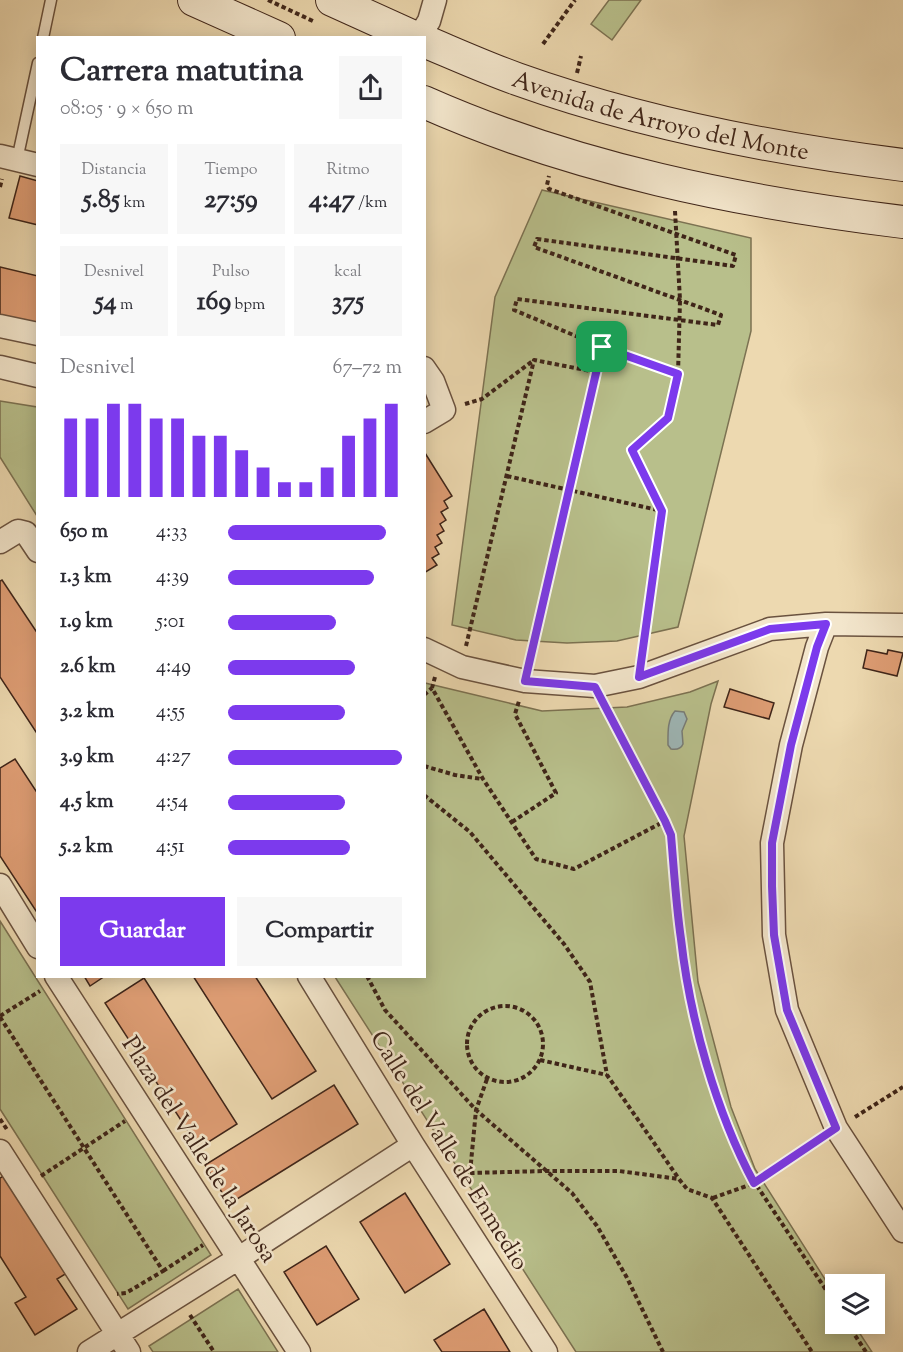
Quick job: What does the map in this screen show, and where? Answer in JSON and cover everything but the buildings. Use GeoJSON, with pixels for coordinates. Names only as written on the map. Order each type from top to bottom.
{"type":"FeatureCollection","features":[{"type":"Feature","properties":{"kind":"street"},"geometry":{"type":"LineString","coordinates":[[194,0],[275,36]]}},
{"type":"Feature","properties":{"kind":"street"},"geometry":{"type":"LineString","coordinates":[[418,36],[429,21],[435,0]]}},
{"type":"Feature","properties":{"kind":"street"},"geometry":{"type":"LineString","coordinates":[[325,12],[410,36]]}},
{"type":"Feature","properties":{"kind":"street","name":"Avenida de Arroyo del Monte"},"geometry":{"type":"LineString","coordinates":[[426,42],[516,79],[623,111],[739,139],[903,165]]}},
{"type":"Feature","properties":{"kind":"street"},"geometry":{"type":"LineString","coordinates":[[426,103],[458,117],[576,158],[680,185],[717,193],[903,222]]}},
{"type":"Feature","properties":{"kind":"street"},"geometry":{"type":"LineString","coordinates":[[0,327],[36,334]]}},
{"type":"Feature","properties":{"kind":"street"},"geometry":{"type":"LineString","coordinates":[[0,368],[36,376]]}},
{"type":"Feature","properties":{"kind":"street"},"geometry":{"type":"LineString","coordinates":[[426,421],[444,410],[427,379]]}},
{"type":"Feature","properties":{"kind":"street"},"geometry":{"type":"LineString","coordinates":[[0,542],[18,531],[32,542]]}},
{"type":"Feature","properties":{"kind":"street"},"geometry":{"type":"LineString","coordinates":[[433,653],[462,667],[525,681],[595,687],[639,677],[770,629],[826,624],[903,625]]}},
{"type":"Feature","properties":{"kind":"street"},"geometry":{"type":"LineString","coordinates":[[826,624],[817,647],[787,767],[772,843],[774,935],[787,1010],[836,1128],[903,1231]]}},
{"type":"Feature","properties":{"kind":"street"},"geometry":{"type":"LineString","coordinates":[[0,885],[36,944]]}},
{"type":"Feature","properties":{"kind":"street","name":"Calle del Valle de Enmedio"},"geometry":{"type":"LineString","coordinates":[[310,978],[413,1145],[546,1352]]}},
{"type":"Feature","properties":{"kind":"street","name":"Plaza del Valle de la Jarosa"},"geometry":{"type":"LineString","coordinates":[[53,981],[239,1258],[299,1352]]}},
{"type":"Feature","properties":{"kind":"street"},"geometry":{"type":"LineString","coordinates":[[89,1352],[124,1343],[239,1258],[413,1145]]}},
{"type":"Feature","properties":{"kind":"street"},"geometry":{"type":"LineString","coordinates":[[0,1151],[124,1343]]}},
{"type":"Feature","properties":{"kind":"lane"},"geometry":{"type":"LineString","coordinates":[[43,36],[51,0]]}},
{"type":"Feature","properties":{"kind":"lane"},"geometry":{"type":"LineString","coordinates":[[18,160],[36,73]]}},
{"type":"Feature","properties":{"kind":"path"},"geometry":{"type":"LineString","coordinates":[[268,0],[325,12]]}},
{"type":"Feature","properties":{"kind":"path"},"geometry":{"type":"LineString","coordinates":[[543,44],[575,0]]}},
{"type":"Feature","properties":{"kind":"path"},"geometry":{"type":"LineString","coordinates":[[547,185],[549,189],[736,255],[733,266],[537,239],[534,247],[721,315],[718,325],[517,299],[514,310],[602,347],[678,374]]}},
{"type":"Feature","properties":{"kind":"path"},"geometry":{"type":"LineString","coordinates":[[639,677],[662,511],[632,450],[668,418],[678,374],[680,300],[675,209]]}},
{"type":"Feature","properties":{"kind":"path"},"geometry":{"type":"LineString","coordinates":[[512,822],[556,793],[515,714],[525,681],[602,347]]}},
{"type":"Feature","properties":{"kind":"path"},"geometry":{"type":"LineString","coordinates":[[444,410],[482,399],[534,360],[596,372]]}},
{"type":"Feature","properties":{"kind":"path"},"geometry":{"type":"LineString","coordinates":[[462,667],[534,360]]}},
{"type":"Feature","properties":{"kind":"path"},"geometry":{"type":"LineString","coordinates":[[507,476],[662,511]]}},
{"type":"Feature","properties":{"kind":"path"},"geometry":{"type":"LineString","coordinates":[[433,653],[432,688],[483,779],[536,859],[574,869],[665,821]]}},
{"type":"Feature","properties":{"kind":"path"},"geometry":{"type":"LineString","coordinates":[[595,687],[671,835],[681,941],[692,1003],[709,1073],[740,1156],[754,1183],[825,1289]]}},
{"type":"Feature","properties":{"kind":"path"},"geometry":{"type":"LineString","coordinates":[[426,693],[432,688]]}},
{"type":"Feature","properties":{"kind":"path"},"geometry":{"type":"LineString","coordinates":[[426,767],[455,775],[483,779]]}},
{"type":"Feature","properties":{"kind":"path"},"geometry":{"type":"LineString","coordinates":[[426,797],[470,832],[564,944],[590,982],[607,1075],[687,1189],[712,1198],[812,1352]]}},
{"type":"Feature","properties":{"kind":"path"},"geometry":{"type":"LineString","coordinates":[[368,978],[385,1010],[476,1110],[572,1193],[597,1226],[626,1276],[663,1352]]}},
{"type":"Feature","properties":{"kind":"path"},"geometry":{"type":"LineString","coordinates":[[53,981],[0,1017],[162,1271]]}},
{"type":"Feature","properties":{"kind":"path"},"geometry":{"type":"LineString","coordinates":[[495,1006],[522,1009],[532,1017],[540,1029],[543,1041],[540,1060],[530,1074],[520,1080],[498,1082],[487,1078],[477,1071],[469,1059],[466,1047],[473,1021],[483,1012],[495,1006]]}},
{"type":"Feature","properties":{"kind":"path"},"geometry":{"type":"LineString","coordinates":[[540,1060],[607,1075]]}},
{"type":"Feature","properties":{"kind":"path"},"geometry":{"type":"LineString","coordinates":[[470,1173],[476,1110],[487,1078]]}},
{"type":"Feature","properties":{"kind":"path"},"geometry":{"type":"LineString","coordinates":[[712,1198],[754,1183],[836,1128],[903,1087]]}},
{"type":"Feature","properties":{"kind":"path"},"geometry":{"type":"LineString","coordinates":[[38,1178],[132,1116]]}},
{"type":"Feature","properties":{"kind":"path"},"geometry":{"type":"LineString","coordinates":[[443,1192],[470,1173],[619,1171],[679,1179]]}},
{"type":"Feature","properties":{"kind":"path"},"geometry":{"type":"LineString","coordinates":[[88,1288],[104,1278],[117,1294],[126,1293],[202,1246],[207,1238]]}},
{"type":"Feature","properties":{"kind":"path"},"geometry":{"type":"LineString","coordinates":[[188,1312],[214,1352]]}},
{"type":"Feature","properties":{"kind":"path"},"geometry":{"type":"LineString","coordinates":[[854,1334],[866,1352]]}},
{"type":"Feature","properties":{"kind":"green space"},"geometry":{"type":"Polygon","coordinates":[[[609,0],[641,0],[612,40],[591,24],[609,0]]]}},
{"type":"Feature","properties":{"kind":"green space"},"geometry":{"type":"Polygon","coordinates":[[[542,190],[751,238],[751,331],[678,627],[617,641],[567,643],[516,640],[452,625],[495,297],[542,190]]]}},
{"type":"Feature","properties":{"kind":"green space"},"geometry":{"type":"Polygon","coordinates":[[[0,401],[36,407],[36,514],[0,457],[0,401]]]}},
{"type":"Feature","properties":{"kind":"green space"},"geometry":{"type":"Polygon","coordinates":[[[718,681],[711,704],[684,836],[698,982],[731,1107],[755,1169],[825,1279],[825,1334],[860,1334],[872,1352],[576,1352],[336,978],[426,978],[426,683],[542,711],[627,707],[690,692],[718,681]]]}},
{"type":"Feature","properties":{"kind":"green space"},"geometry":{"type":"Polygon","coordinates":[[[0,921],[211,1255],[128,1309],[0,1109],[0,921]]]}},
{"type":"Feature","properties":{"kind":"green space"},"geometry":{"type":"Polygon","coordinates":[[[238,1289],[278,1352],[153,1352],[149,1346],[238,1289]]]}},
{"type":"Feature","properties":{"kind":"water"},"geometry":{"type":"Polygon","coordinates":[[[675,711],[684,712],[687,719],[682,731],[683,744],[680,748],[671,749],[668,745],[668,732],[669,723],[675,711]]]}},
{"type":"Feature","properties":{"kind":"route"},"geometry":{"type":"LineString","coordinates":[[602,347],[678,374],[668,418],[632,450],[662,511],[639,677],[770,629],[826,624],[817,647],[791,745],[772,843],[772,886],[774,935],[787,1010],[836,1128],[754,1183],[740,1156],[709,1073],[692,1003],[681,941],[671,835],[665,821],[595,687],[525,681],[602,347]]}}]}
